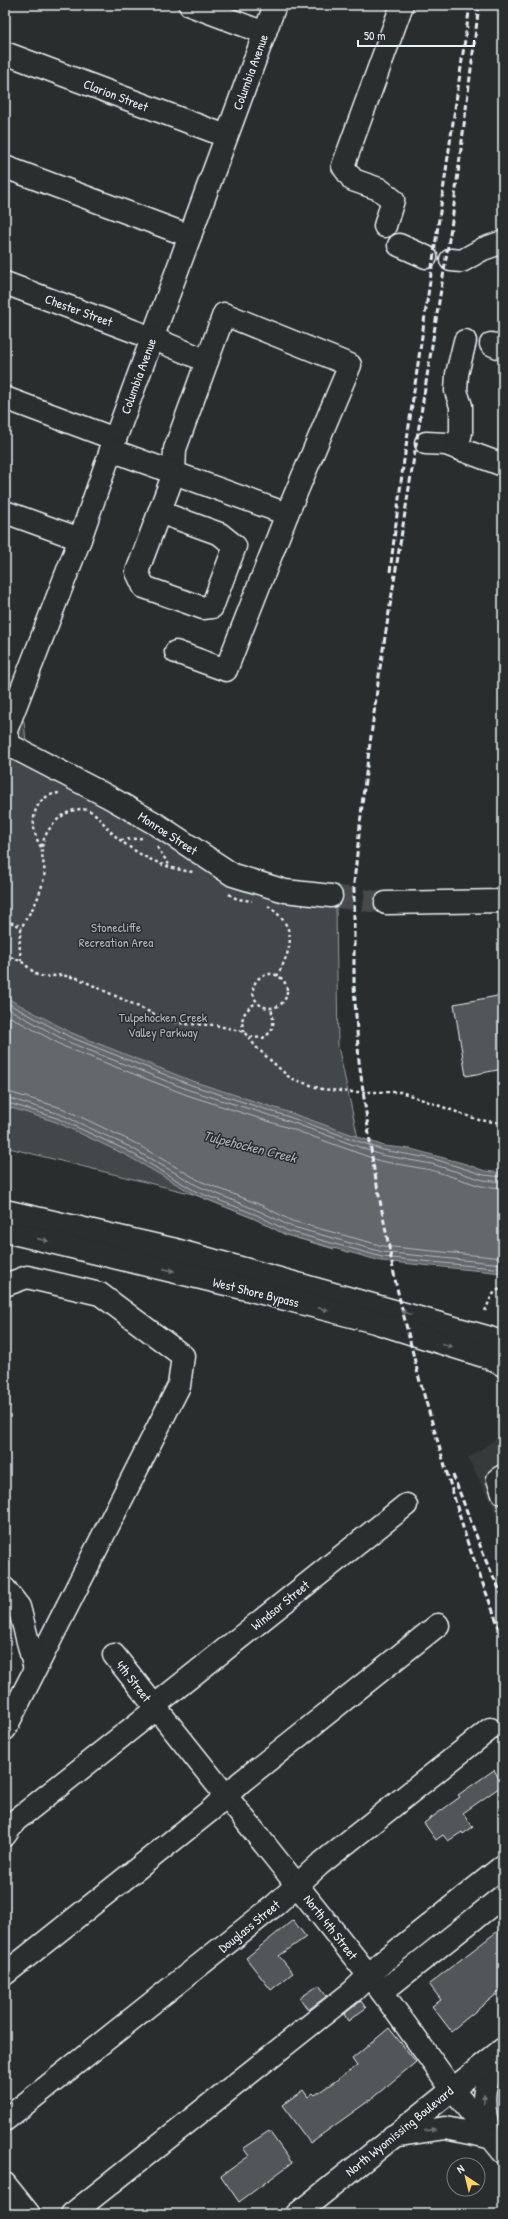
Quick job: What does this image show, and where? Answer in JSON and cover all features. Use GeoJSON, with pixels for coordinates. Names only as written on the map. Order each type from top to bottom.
{"type":"FeatureCollection","features":[{"type":"Feature","properties":{"kind":"main road"},"geometry":{"type":"LineString","coordinates":[[190,5],[265,33]]}},
{"type":"Feature","properties":{"kind":"main road","name":"Columbia Avenue"},"geometry":{"type":"LineString","coordinates":[[11,746],[5,733],[80,539],[152,338],[275,5]]}},
{"type":"Feature","properties":{"kind":"main road"},"geometry":{"type":"LineString","coordinates":[[385,226],[393,200],[379,189],[353,180],[343,166],[402,5]]}},
{"type":"Feature","properties":{"kind":"main road","name":"Clarion Street"},"geometry":{"type":"LineString","coordinates":[[5,53],[226,136]]}},
{"type":"Feature","properties":{"kind":"main road"},"geometry":{"type":"LineString","coordinates":[[5,167],[190,236]]}},
{"type":"Feature","properties":{"kind":"main road"},"geometry":{"type":"LineString","coordinates":[[451,260],[462,261],[483,249],[503,242]]}},
{"type":"Feature","properties":{"kind":"main road"},"geometry":{"type":"LineString","coordinates":[[399,245],[426,258]]}},
{"type":"Feature","properties":{"kind":"main road","name":"Chester Street"},"geometry":{"type":"LineString","coordinates":[[5,283],[152,338],[207,361]]}},
{"type":"Feature","properties":{"kind":"main road"},"geometry":{"type":"LineString","coordinates":[[159,512],[220,534],[235,546],[212,607],[203,608],[144,587],[137,572],[159,512],[174,473],[175,449],[224,314],[350,365],[287,514],[226,670],[176,652]]}},
{"type":"Feature","properties":{"kind":"main road"},"geometry":{"type":"LineString","coordinates":[[457,448],[461,432],[461,406],[456,391],[457,374],[465,341]]}},
{"type":"Feature","properties":{"kind":"main road"},"geometry":{"type":"LineString","coordinates":[[5,398],[174,473],[287,514]]}},
{"type":"Feature","properties":{"kind":"main road"},"geometry":{"type":"LineString","coordinates":[[426,443],[446,444],[503,465]]}},
{"type":"Feature","properties":{"kind":"main road"},"geometry":{"type":"LineString","coordinates":[[5,512],[80,539]]}},
{"type":"Feature","properties":{"kind":"main road","name":"Monroe Street"},"geometry":{"type":"LineString","coordinates":[[11,746],[109,797],[156,824],[233,875],[285,891],[331,896]]}},
{"type":"Feature","properties":{"kind":"main road"},"geometry":{"type":"LineString","coordinates":[[386,903],[503,901]]}},
{"type":"Feature","properties":{"kind":"main road"},"geometry":{"type":"LineString","coordinates":[[5,1196],[330,1292]]}},
{"type":"Feature","properties":{"kind":"main road","name":"West Shore Bypass"},"geometry":{"type":"LineString","coordinates":[[5,1211],[176,1250],[330,1292],[501,1342]]}},
{"type":"Feature","properties":{"kind":"main road","name":"West Shore Bypass"},"geometry":{"type":"LineString","coordinates":[[5,1231],[235,1286],[375,1322],[487,1358],[503,1365]]}},
{"type":"Feature","properties":{"kind":"main road"},"geometry":{"type":"LineString","coordinates":[[5,1285],[27,1277],[100,1294],[183,1356],[179,1386],[5,1729]]}},
{"type":"Feature","properties":{"kind":"main road"},"geometry":{"type":"LineString","coordinates":[[503,1476],[498,1479],[503,1493]]}},
{"type":"Feature","properties":{"kind":"main road","name":"Windsor Street"},"geometry":{"type":"LineString","coordinates":[[5,1835],[15,1820],[406,1505]]}},
{"type":"Feature","properties":{"kind":"main road"},"geometry":{"type":"LineString","coordinates":[[5,1589],[19,1607],[35,1669]]}},
{"type":"Feature","properties":{"kind":"main road"},"geometry":{"type":"LineString","coordinates":[[5,1974],[211,1810],[226,1796],[438,1625]]}},
{"type":"Feature","properties":{"kind":"main road","name":"4th Street"},"geometry":{"type":"LineString","coordinates":[[114,1655],[155,1707]]}},
{"type":"Feature","properties":{"kind":"main road","name":"North 4th Street"},"geometry":{"type":"LineString","coordinates":[[155,1707],[375,1984],[452,2089],[497,2140]]}},
{"type":"Feature","properties":{"kind":"main road","name":"Douglass Street"},"geometry":{"type":"LineString","coordinates":[[5,2120],[275,1905],[319,1865],[490,1728]]}},
{"type":"Feature","properties":{"kind":"main road"},"geometry":{"type":"LineString","coordinates":[[375,1984],[384,1961],[501,1871]]}},
{"type":"Feature","properties":{"kind":"main road"},"geometry":{"type":"LineString","coordinates":[[72,2214],[347,1996],[375,1984],[503,1896]]}},
{"type":"Feature","properties":{"kind":"main road","name":"North Wyomissing Boulevard"},"geometry":{"type":"LineString","coordinates":[[297,2214],[392,2136],[503,2049]]}},
{"type":"Feature","properties":{"kind":"main road"},"geometry":{"type":"LineString","coordinates":[[497,2140],[484,2108],[485,2086],[503,2052]]}},
{"type":"Feature","properties":{"kind":"main road"},"geometry":{"type":"LineString","coordinates":[[392,2136],[445,2128],[462,2130],[497,2140]]}},
{"type":"Feature","properties":{"kind":"main road"},"geometry":{"type":"LineString","coordinates":[[5,2184],[29,2214]]}},
{"type":"Feature","properties":{"kind":"path"},"geometry":{"type":"LineString","coordinates":[[21,961],[20,938],[22,927],[36,902],[44,877],[45,865],[42,848],[36,839],[33,830],[35,809],[41,801],[50,795],[59,793],[68,794]]}},
{"type":"Feature","properties":{"kind":"path"},"geometry":{"type":"LineString","coordinates":[[82,804],[121,840],[152,860],[170,867],[197,872]]}},
{"type":"Feature","properties":{"kind":"path"},"geometry":{"type":"LineString","coordinates":[[42,848],[52,824],[62,816],[81,810],[92,812]]}},
{"type":"Feature","properties":{"kind":"path"},"geometry":{"type":"LineString","coordinates":[[121,840],[142,838],[148,839]]}},
{"type":"Feature","properties":{"kind":"path"},"geometry":{"type":"LineString","coordinates":[[153,843],[170,867]]}},
{"type":"Feature","properties":{"kind":"path"},"geometry":{"type":"LineString","coordinates":[[228,892],[237,899],[256,902]]}},
{"type":"Feature","properties":{"kind":"path"},"geometry":{"type":"LineString","coordinates":[[265,904],[286,926],[291,938],[288,956],[277,976]]}},
{"type":"Feature","properties":{"kind":"path"},"geometry":{"type":"LineString","coordinates":[[5,920],[22,927]]}},
{"type":"Feature","properties":{"kind":"path"},"geometry":{"type":"LineString","coordinates":[[5,955],[21,961],[37,974],[45,977],[61,976],[76,978],[170,1020],[185,1024],[215,1025],[244,1032],[257,1048],[290,1078],[322,1090],[349,1092],[401,1092],[479,1120],[503,1123]]}},
{"type":"Feature","properties":{"kind":"path"},"geometry":{"type":"LineString","coordinates":[[266,975],[277,976],[284,983],[286,994],[281,1004],[271,1008],[261,1006],[257,1002],[253,992],[256,981],[266,975]]}},
{"type":"Feature","properties":{"kind":"path"},"geometry":{"type":"LineString","coordinates":[[244,1032],[242,1021],[243,1015],[257,1002]]}},
{"type":"Feature","properties":{"kind":"path"},"geometry":{"type":"LineString","coordinates":[[249,1037],[263,1038],[272,1030],[274,1020],[271,1008]]}},
{"type":"Feature","properties":{"kind":"path"},"geometry":{"type":"LineString","coordinates":[[485,1311],[492,1295],[503,1286]]}},
{"type":"Feature","properties":{"kind":"shaded area"},"geometry":{"type":"Polygon","coordinates":[[[503,1434],[503,1526],[468,1458],[503,1434]]]}},
{"type":"Feature","properties":{"kind":"green space","name":"Tulpehocken Creek Valley Parkway"},"geometry":{"type":"Polygon","coordinates":[[[5,715],[24,721],[28,763],[132,817],[228,883],[336,907],[338,1046],[358,1138],[334,1249],[286,1235],[255,1219],[193,1194],[5,1147],[5,715]]]}},
{"type":"Feature","properties":{"kind":"water","name":"Tulpehocken Creek"},"geometry":{"type":"Polygon","coordinates":[[[5,997],[72,1033],[192,1081],[294,1114],[384,1146],[411,1149],[466,1164],[485,1171],[503,1173],[503,1273],[381,1261],[286,1235],[255,1219],[194,1194],[126,1155],[56,1122],[5,1106],[5,997]]]}},
{"type":"Feature","properties":{"kind":"building"},"geometry":{"type":"Polygon","coordinates":[[[503,995],[503,1069],[466,1076],[454,1004],[503,995]]]}},
{"type":"Feature","properties":{"kind":"building"},"geometry":{"type":"Polygon","coordinates":[[[494,1770],[503,1785],[463,1813],[473,1827],[463,1834],[462,1832],[448,1841],[443,1835],[436,1840],[424,1823],[460,1797],[458,1795],[494,1770]]]}},
{"type":"Feature","properties":{"kind":"building"},"geometry":{"type":"Polygon","coordinates":[[[293,1920],[306,1937],[279,1956],[293,1973],[271,1990],[246,1958],[293,1920]]]}},
{"type":"Feature","properties":{"kind":"building"},"geometry":{"type":"Polygon","coordinates":[[[503,1927],[503,1989],[451,2031],[432,2006],[441,2000],[429,1984],[503,1927]]]}},
{"type":"Feature","properties":{"kind":"building"},"geometry":{"type":"Polygon","coordinates":[[[319,1985],[327,1996],[308,2010],[300,1998],[319,1985]]]}},
{"type":"Feature","properties":{"kind":"building"},"geometry":{"type":"Polygon","coordinates":[[[361,2001],[366,2008],[348,2021],[344,2014],[361,2001]]]}},
{"type":"Feature","properties":{"kind":"building"},"geometry":{"type":"Polygon","coordinates":[[[389,2028],[416,2062],[370,2100],[310,2143],[282,2105],[303,2090],[308,2097],[313,2093],[315,2095],[357,2066],[352,2059],[389,2028]]]}},
{"type":"Feature","properties":{"kind":"building"},"geometry":{"type":"Polygon","coordinates":[[[269,2131],[292,2163],[239,2202],[221,2176],[249,2156],[243,2148],[269,2131]]]}},
{"type":"Feature","properties":{"kind":"tunnel"},"geometry":{"type":"LineString","coordinates":[[331,896],[386,903]]}},
{"type":"Feature","properties":{"kind":"railway"},"geometry":{"type":"LineString","coordinates":[[390,572],[402,474],[470,5]]}},
{"type":"Feature","properties":{"kind":"railway"},"geometry":{"type":"LineString","coordinates":[[479,5],[452,221],[380,668],[363,796],[354,883],[354,986],[359,1061],[373,1164],[396,1284],[419,1378],[467,1541],[503,1638]]}},
{"type":"Feature","properties":{"kind":"railway"},"geometry":{"type":"LineString","coordinates":[[453,1475],[486,1561],[503,1597]]}},
{"type":"Feature","properties":{"kind":"park label","name":"Stonecliffe Recreation Area"},"geometry":{"type":"Point","coordinates":[116,934]}}]}
